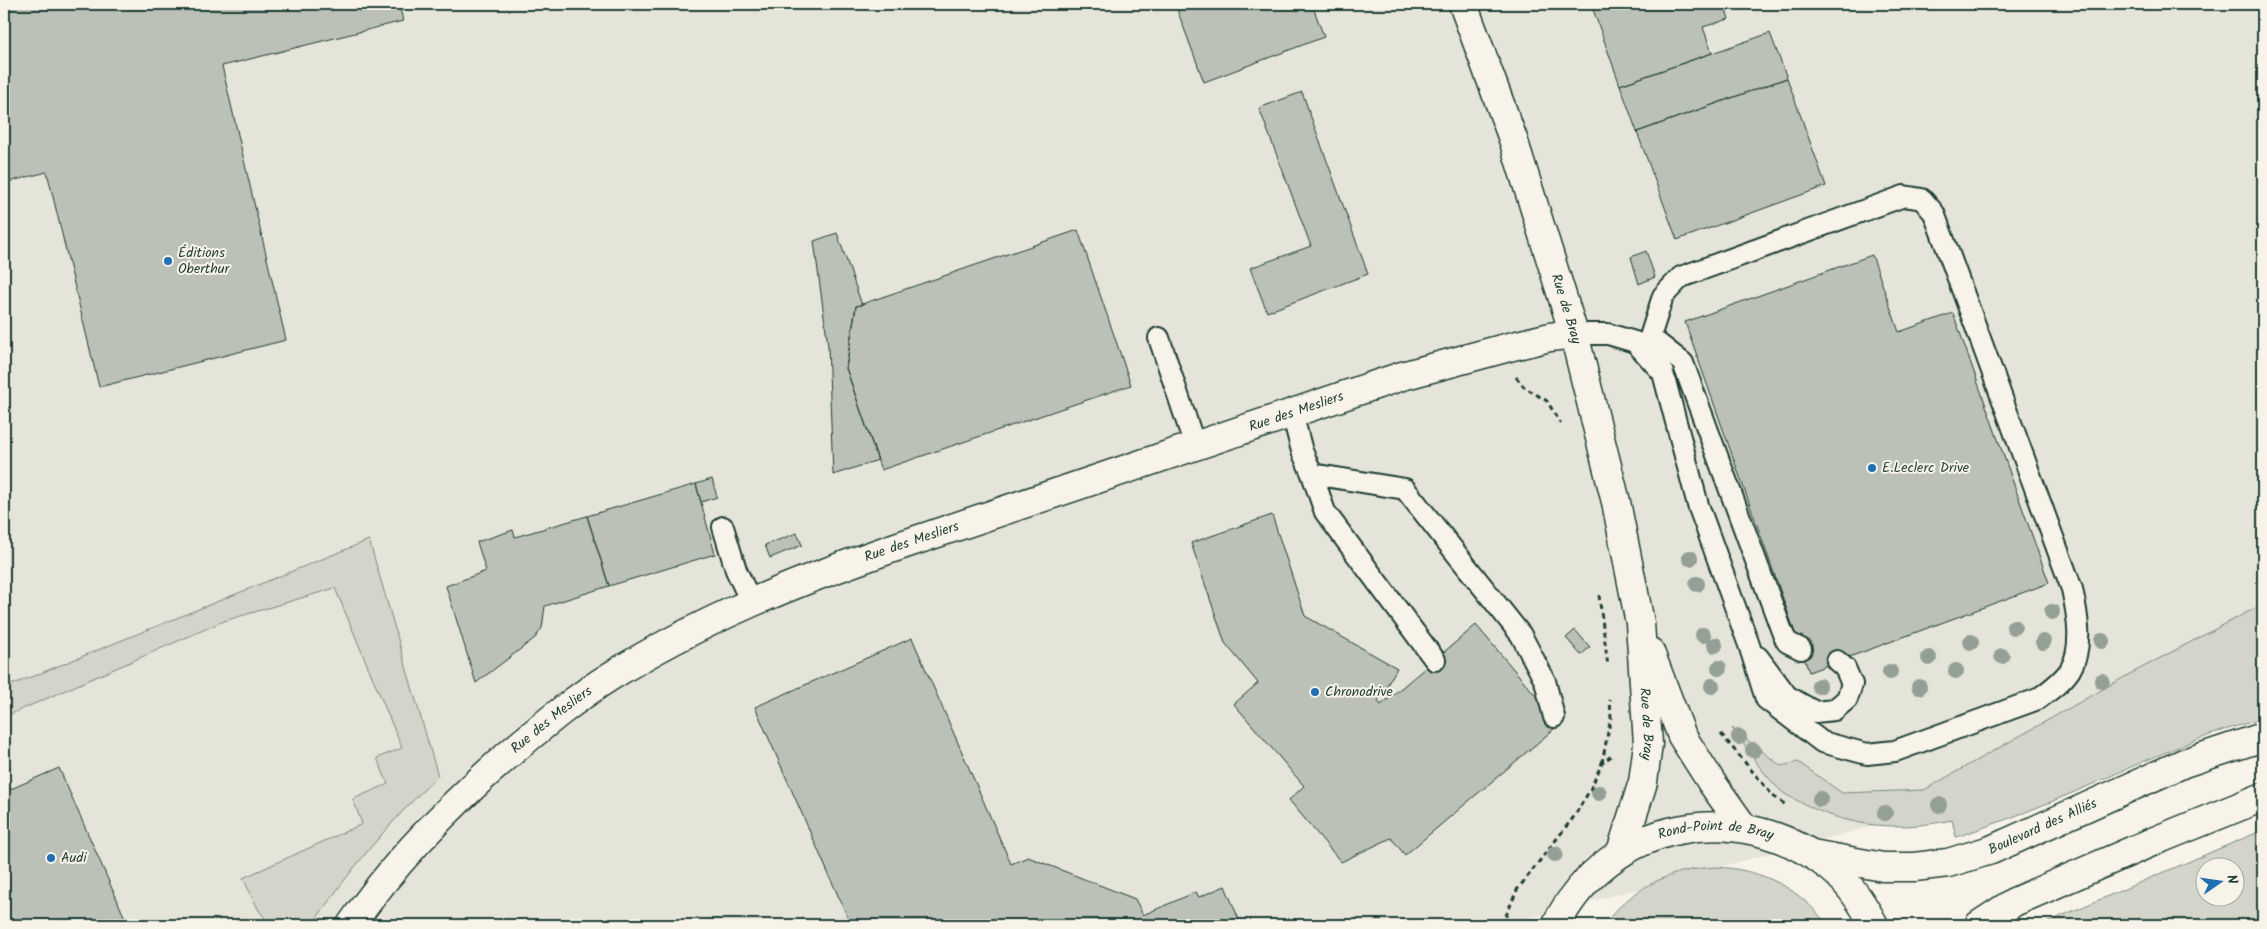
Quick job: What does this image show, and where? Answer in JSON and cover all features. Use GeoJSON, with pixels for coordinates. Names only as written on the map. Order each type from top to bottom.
{"type":"FeatureCollection","features":[{"type":"Feature","properties":{"kind":"street","name":"Rue de Bray"},"geometry":{"type":"LineString","coordinates":[[1463,4],[1513,139],[1574,334],[1616,502],[1640,623],[1648,744],[1643,782],[1621,852]]}},
{"type":"Feature","properties":{"kind":"street","name":"Rue des Mesliers"},"geometry":{"type":"LineString","coordinates":[[351,925],[403,857],[447,809],[549,720],[610,676],[672,641],[751,602],[814,576],[892,548],[1402,376],[1509,347],[1550,337],[1574,334]]}},
{"type":"Feature","properties":{"kind":"street","name":"Rue de Bray"},"geometry":{"type":"LineString","coordinates":[[1640,623],[1682,736],[1744,828]]}},
{"type":"Feature","properties":{"kind":"street","name":"Boulevard des Alliés"},"geometry":{"type":"LineString","coordinates":[[1812,854],[1883,867],[1914,867],[1948,863],[1991,850],[2184,763],[2263,737]]}},
{"type":"Feature","properties":{"kind":"street"},"geometry":{"type":"LineString","coordinates":[[1979,925],[2014,902],[2152,842],[2263,797]]}},
{"type":"Feature","properties":{"kind":"street","name":"Rond-Point de Bray"},"geometry":{"type":"LineString","coordinates":[[1556,925],[1580,888],[1599,868],[1621,852],[1647,840],[1680,829],[1702,826],[1744,828],[1768,834],[1791,842],[1812,854],[1832,869],[1849,887],[1874,925]]}},
{"type":"Feature","properties":{"kind":"lane"},"geometry":{"type":"LineString","coordinates":[[1904,196],[1922,199],[1934,213],[2072,589],[2078,620],[2077,645],[2071,669],[2038,699],[1895,751],[1867,754],[1822,742],[1766,699],[1698,505],[1663,374],[1643,339],[1663,296],[1681,277],[1904,196]]}},
{"type":"Feature","properties":{"kind":"lane"},"geometry":{"type":"LineString","coordinates":[[1574,334],[1608,334],[1643,339],[1683,363],[1782,634],[1787,642],[1801,649]]}},
{"type":"Feature","properties":{"kind":"lane"},"geometry":{"type":"LineString","coordinates":[[1159,338],[1195,446]]}},
{"type":"Feature","properties":{"kind":"lane"},"geometry":{"type":"LineString","coordinates":[[1292,413],[1302,451],[1325,512],[1436,660]]}},
{"type":"Feature","properties":{"kind":"lane"},"geometry":{"type":"LineString","coordinates":[[1312,474],[1405,489],[1521,635],[1545,681],[1554,717]]}},
{"type":"Feature","properties":{"kind":"lane"},"geometry":{"type":"LineString","coordinates":[[723,527],[736,570],[751,602]]}},
{"type":"Feature","properties":{"kind":"lane"},"geometry":{"type":"LineString","coordinates":[[1749,646],[1787,696],[1815,712],[1834,710],[1848,699],[1852,684],[1845,668],[1837,662]]}},
{"type":"Feature","properties":{"kind":"path"},"geometry":{"type":"LineString","coordinates":[[1509,347],[1514,375],[1524,387],[1547,401],[1566,430]]}},
{"type":"Feature","properties":{"kind":"path"},"geometry":{"type":"LineString","coordinates":[[1598,586],[1609,670]]}},
{"type":"Feature","properties":{"kind":"path"},"geometry":{"type":"LineString","coordinates":[[1502,925],[1517,890],[1573,818],[1590,790],[1602,763],[1611,717],[1610,698]]}},
{"type":"Feature","properties":{"kind":"path"},"geometry":{"type":"LineString","coordinates":[[1682,736],[1714,728],[1731,743],[1774,797],[1787,806]]}},
{"type":"Feature","properties":{"kind":"path"},"geometry":{"type":"LineString","coordinates":[[1602,763],[1626,745],[1648,744]]}},
{"type":"Feature","properties":{"kind":"shaded area"},"geometry":{"type":"Polygon","coordinates":[[[4,4],[2263,4],[2263,669],[2086,769],[1502,925],[4,925],[4,4]]]}},
{"type":"Feature","properties":{"kind":"shaded area"},"geometry":{"type":"Polygon","coordinates":[[[369,540],[438,776],[371,847],[312,925],[270,925],[258,909],[243,878],[362,824],[353,799],[388,784],[377,758],[402,748],[335,588],[224,621],[4,717],[4,688],[369,540]]]}},
{"type":"Feature","properties":{"kind":"shaded area"},"geometry":{"type":"Polygon","coordinates":[[[2263,604],[2263,719],[2209,735],[2041,806],[1956,837],[1952,820],[1913,826],[1875,825],[1839,818],[1802,803],[1784,793],[1772,782],[1732,728],[1781,766],[1798,762],[1842,793],[1924,790],[2128,675],[2263,604]]]}},
{"type":"Feature","properties":{"kind":"shaded area"},"geometry":{"type":"Polygon","coordinates":[[[2263,830],[2263,925],[2042,925],[2194,859],[2194,906],[2244,906],[2244,856],[2202,856],[2263,830]]]}},
{"type":"Feature","properties":{"kind":"shaded area"},"geometry":{"type":"Polygon","coordinates":[[[1716,867],[1749,872],[1764,876],[1778,883],[1805,901],[1827,925],[1604,925],[1626,901],[1653,883],[1667,876],[1716,867]]]}},
{"type":"Feature","properties":{"kind":"building","name":"Éditions Oberthur"},"geometry":{"type":"Polygon","coordinates":[[[4,4],[399,4],[403,21],[222,66],[286,340],[99,387],[47,172],[4,183],[4,4]]]}},
{"type":"Feature","properties":{"kind":"building"},"geometry":{"type":"Polygon","coordinates":[[[1175,4],[1312,4],[1324,37],[1204,82],[1175,4]]]}},
{"type":"Feature","properties":{"kind":"building"},"geometry":{"type":"Polygon","coordinates":[[[1591,4],[1724,4],[1729,19],[1703,27],[1712,53],[1620,85],[1591,4]]]}},
{"type":"Feature","properties":{"kind":"building"},"geometry":{"type":"Polygon","coordinates":[[[1770,33],[1787,78],[1637,132],[1620,85],[1770,33]]]}},
{"type":"Feature","properties":{"kind":"building"},"geometry":{"type":"Polygon","coordinates":[[[1787,78],[1826,186],[1677,240],[1637,132],[1787,78]]]}},
{"type":"Feature","properties":{"kind":"building"},"geometry":{"type":"Polygon","coordinates":[[[1302,92],[1368,274],[1267,312],[1250,268],[1311,246],[1259,108],[1302,92]]]}},
{"type":"Feature","properties":{"kind":"building"},"geometry":{"type":"Polygon","coordinates":[[[1078,230],[1131,385],[881,470],[846,368],[856,306],[1078,230]]]}},
{"type":"Feature","properties":{"kind":"building"},"geometry":{"type":"Polygon","coordinates":[[[837,233],[862,305],[856,306],[846,368],[878,460],[833,475],[828,346],[814,241],[837,233]]]}},
{"type":"Feature","properties":{"kind":"building"},"geometry":{"type":"Polygon","coordinates":[[[1646,251],[1655,277],[1639,284],[1631,257],[1646,251]]]}},
{"type":"Feature","properties":{"kind":"building","name":"E.Leclerc Drive"},"geometry":{"type":"Polygon","coordinates":[[[1872,255],[1899,332],[1953,313],[2049,583],[1809,672],[1685,322],[1872,255]]]}},
{"type":"Feature","properties":{"kind":"building"},"geometry":{"type":"Polygon","coordinates":[[[712,479],[717,497],[701,502],[696,484],[712,479]]]}},
{"type":"Feature","properties":{"kind":"building"},"geometry":{"type":"Polygon","coordinates":[[[696,484],[715,554],[609,586],[587,516],[696,484]]]}},
{"type":"Feature","properties":{"kind":"building","name":"Chronodrive"},"geometry":{"type":"Polygon","coordinates":[[[1272,515],[1305,616],[1397,668],[1378,701],[1381,705],[1476,625],[1560,724],[1405,855],[1391,838],[1341,862],[1289,800],[1304,786],[1234,704],[1258,683],[1225,643],[1191,543],[1272,515]]]}},
{"type":"Feature","properties":{"kind":"building"},"geometry":{"type":"Polygon","coordinates":[[[587,516],[609,586],[545,606],[542,628],[535,638],[476,683],[446,586],[486,571],[477,542],[513,530],[515,537],[587,516]]]}},
{"type":"Feature","properties":{"kind":"building"},"geometry":{"type":"Polygon","coordinates":[[[797,533],[802,545],[770,558],[765,545],[797,533]]]}},
{"type":"Feature","properties":{"kind":"building"},"geometry":{"type":"Polygon","coordinates":[[[1575,630],[1590,647],[1581,655],[1566,638],[1575,630]]]}},
{"type":"Feature","properties":{"kind":"building"},"geometry":{"type":"Polygon","coordinates":[[[912,638],[1011,864],[1028,857],[1135,899],[1143,915],[1196,892],[1199,897],[1225,886],[1240,922],[1247,921],[1253,925],[851,925],[755,707],[912,638]]]}},
{"type":"Feature","properties":{"kind":"building","name":"Audi"},"geometry":{"type":"Polygon","coordinates":[[[59,768],[128,925],[4,925],[4,792],[59,768]]]}},
{"type":"Feature","properties":{"kind":"place","name":"Éditions Oberthur"},"geometry":{"type":"Point","coordinates":[168,261]}},
{"type":"Feature","properties":{"kind":"place","name":"E.Leclerc Drive"},"geometry":{"type":"Point","coordinates":[1872,468]}},
{"type":"Feature","properties":{"kind":"place","name":"Chronodrive"},"geometry":{"type":"Point","coordinates":[1315,692]}},
{"type":"Feature","properties":{"kind":"place","name":"Audi"},"geometry":{"type":"Point","coordinates":[51,858]}}]}
